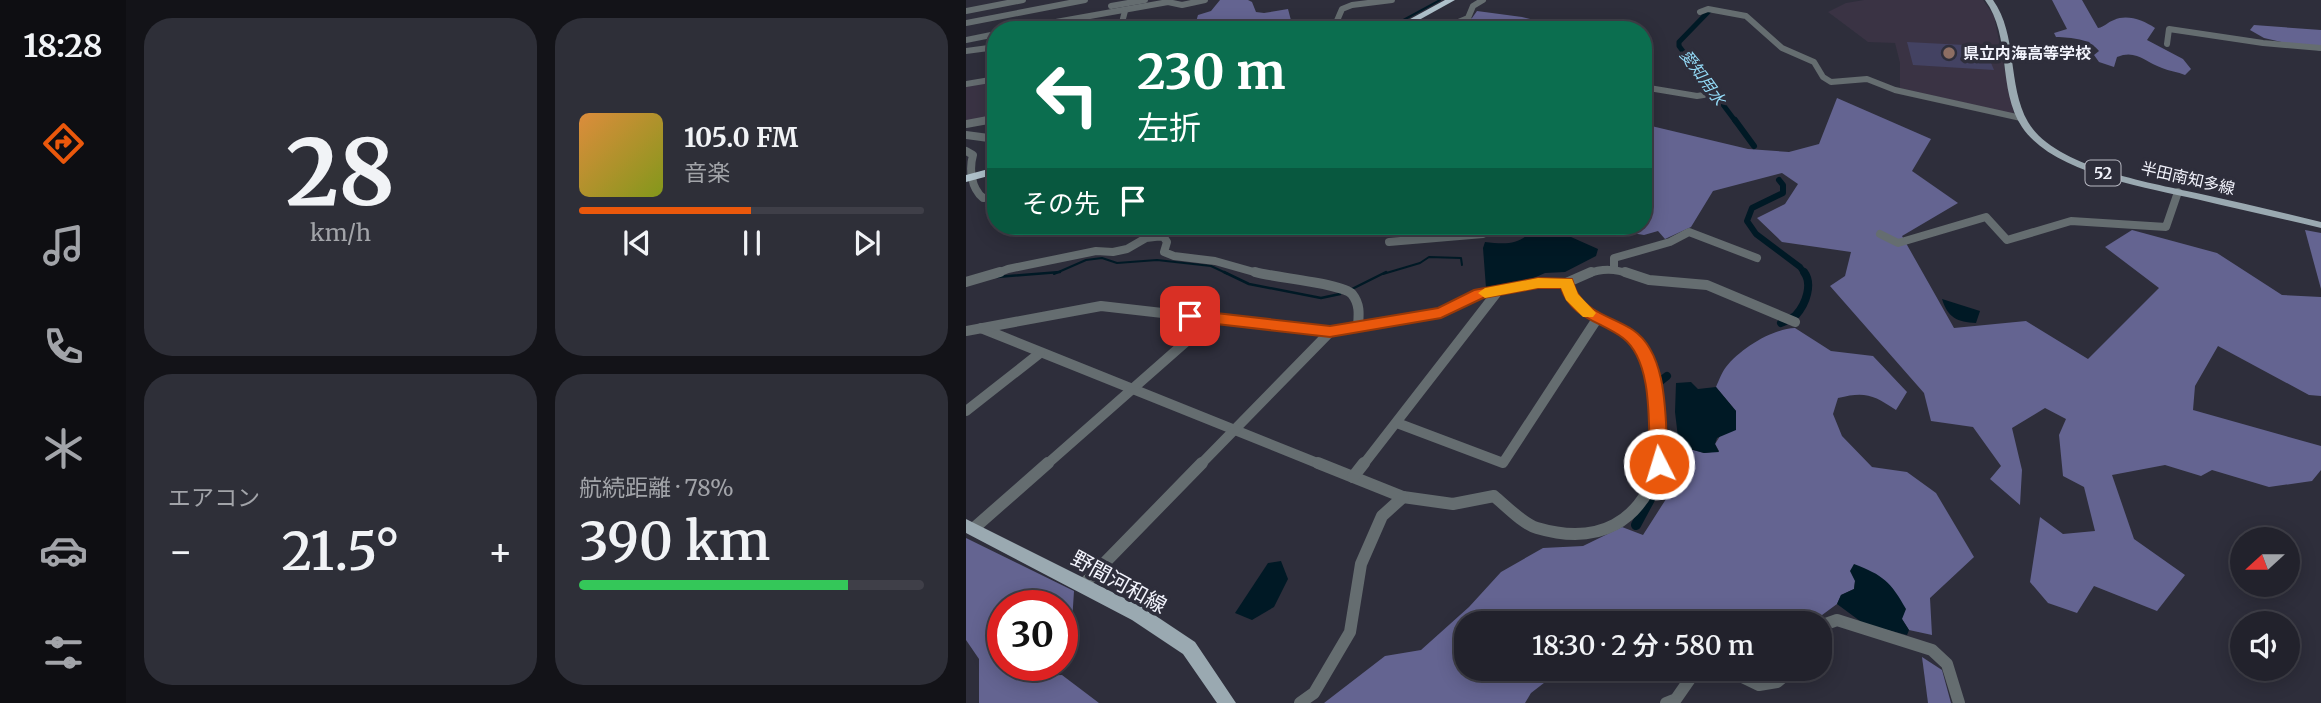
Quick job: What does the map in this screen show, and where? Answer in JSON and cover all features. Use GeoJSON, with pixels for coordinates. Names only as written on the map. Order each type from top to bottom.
{"type":"FeatureCollection","features":[{"type":"Feature","properties":{"kind":"highway"},"geometry":{"type":"LineString","coordinates":[[1411,21],[1451,0]]}},
{"type":"Feature","properties":{"kind":"highway"},"geometry":{"type":"LineString","coordinates":[[1419,21],[1459,0]]}},
{"type":"Feature","properties":{"kind":"highway"},"geometry":{"type":"LineString","coordinates":[[968,175],[987,170]]}},
{"type":"Feature","properties":{"kind":"main road"},"geometry":{"type":"LineString","coordinates":[[1989,0],[2000,18],[2021,118]]}},
{"type":"Feature","properties":{"kind":"main road","name":"半田南知多線"},"geometry":{"type":"LineString","coordinates":[[2021,118],[2039,139],[2076,162],[2108,175],[2321,225]]}},
{"type":"Feature","properties":{"kind":"main road","name":"野間河和線"},"geometry":{"type":"LineString","coordinates":[[970,527],[1138,614],[1189,648],[1227,703]]}},
{"type":"Feature","properties":{"kind":"street"},"geometry":{"type":"LineString","coordinates":[[966,11],[992,3],[1023,0]]}},
{"type":"Feature","properties":{"kind":"street"},"geometry":{"type":"LineString","coordinates":[[966,23],[1085,0]]}},
{"type":"Feature","properties":{"kind":"street"},"geometry":{"type":"LineString","coordinates":[[1065,2],[1066,15],[1145,0]]}},
{"type":"Feature","properties":{"kind":"street"},"geometry":{"type":"LineString","coordinates":[[1063,21],[1168,2],[1182,5],[1205,0]]}},
{"type":"Feature","properties":{"kind":"street"},"geometry":{"type":"LineString","coordinates":[[1337,21],[1342,9],[1352,5],[1392,0]]}},
{"type":"Feature","properties":{"kind":"street"},"geometry":{"type":"LineString","coordinates":[[1461,21],[1468,18],[1473,6],[1483,0]]}},
{"type":"Feature","properties":{"kind":"street"},"geometry":{"type":"LineString","coordinates":[[1700,12],[1708,9],[1746,16],[1782,48],[1814,62],[1831,85],[1855,78],[1867,79],[1895,90],[2021,118]]}},
{"type":"Feature","properties":{"kind":"street"},"geometry":{"type":"LineString","coordinates":[[1122,21],[1125,11]]}},
{"type":"Feature","properties":{"kind":"street"},"geometry":{"type":"LineString","coordinates":[[1015,21],[1016,13]]}},
{"type":"Feature","properties":{"kind":"street"},"geometry":{"type":"LineString","coordinates":[[2167,44],[2169,29],[2263,43],[2321,48]]}},
{"type":"Feature","properties":{"kind":"street"},"geometry":{"type":"LineString","coordinates":[[966,40],[987,36]]}},
{"type":"Feature","properties":{"kind":"street"},"geometry":{"type":"LineString","coordinates":[[966,61],[969,50],[978,38]]}},
{"type":"Feature","properties":{"kind":"street"},"geometry":{"type":"LineString","coordinates":[[969,50],[987,48]]}},
{"type":"Feature","properties":{"kind":"street"},"geometry":{"type":"LineString","coordinates":[[966,84],[987,80]]}},
{"type":"Feature","properties":{"kind":"street"},"geometry":{"type":"LineString","coordinates":[[1652,88],[1698,96],[1710,94]]}},
{"type":"Feature","properties":{"kind":"street"},"geometry":{"type":"LineString","coordinates":[[966,124],[987,120]]}},
{"type":"Feature","properties":{"kind":"street"},"geometry":{"type":"LineString","coordinates":[[966,135],[987,138]]}},
{"type":"Feature","properties":{"kind":"street"},"geometry":{"type":"LineString","coordinates":[[966,151],[973,155],[968,175],[978,194],[987,198]]}},
{"type":"Feature","properties":{"kind":"street"},"geometry":{"type":"LineString","coordinates":[[1880,234],[1898,243],[1986,217],[2007,240],[2071,221],[2166,227],[2178,192]]}},
{"type":"Feature","properties":{"kind":"street"},"geometry":{"type":"LineString","coordinates":[[1614,269],[1614,258],[1670,242],[1689,232],[1757,258]]}},
{"type":"Feature","properties":{"kind":"street"},"geometry":{"type":"LineString","coordinates":[[1389,242],[1471,235]]}},
{"type":"Feature","properties":{"kind":"street"},"geometry":{"type":"LineString","coordinates":[[966,282],[983,279],[1008,269],[1096,251],[1120,251],[1146,238],[1163,236],[1167,242],[1164,252],[1174,256],[1215,261],[1278,279],[1339,286],[1351,293],[1359,306],[1358,326]]}},
{"type":"Feature","properties":{"kind":"street"},"geometry":{"type":"LineString","coordinates":[[966,331],[1101,306],[1330,332],[1441,313],[1479,293],[1538,283],[1566,283],[1597,270],[1614,269],[1649,280],[1707,285],[1795,322]]}},
{"type":"Feature","properties":{"kind":"street"},"geometry":{"type":"LineString","coordinates":[[981,328],[1403,497],[1453,504],[1494,496],[1535,528],[1570,533],[1595,532],[1623,522],[1632,514],[1648,490],[1659,464],[1653,376],[1639,345],[1628,334],[1583,310],[1571,296],[1566,283]]}},
{"type":"Feature","properties":{"kind":"street"},"geometry":{"type":"LineString","coordinates":[[1353,477],[1498,291]]}},
{"type":"Feature","properties":{"kind":"street"},"geometry":{"type":"LineString","coordinates":[[970,527],[1133,390],[1213,318]]}},
{"type":"Feature","properties":{"kind":"street"},"geometry":{"type":"LineString","coordinates":[[1397,423],[1503,463],[1597,319]]}},
{"type":"Feature","properties":{"kind":"street"},"geometry":{"type":"LineString","coordinates":[[1083,584],[1330,332]]}},
{"type":"Feature","properties":{"kind":"street"},"geometry":{"type":"LineString","coordinates":[[966,411],[1040,353]]}},
{"type":"Feature","properties":{"kind":"street"},"geometry":{"type":"LineString","coordinates":[[1300,703],[1314,693],[1350,632],[1361,565],[1382,516],[1403,497]]}},
{"type":"Feature","properties":{"kind":"street"},"geometry":{"type":"LineString","coordinates":[[1832,622],[1837,620],[1932,649],[1947,664],[1959,703]]}},
{"type":"Feature","properties":{"kind":"street"},"geometry":{"type":"LineString","coordinates":[[1666,703],[1676,699],[1689,681]]}},
{"type":"Feature","properties":{"kind":"street"},"geometry":{"type":"LineString","coordinates":[[1751,681],[1759,685],[1778,681]]}},
{"type":"Feature","properties":{"kind":"shaded area"},"geometry":{"type":"Polygon","coordinates":[[[1220,0],[1248,0],[1252,2],[1256,12],[1288,9],[1291,21],[1196,21],[1198,15],[1211,11],[1220,0]]]}},
{"type":"Feature","properties":{"kind":"shaded area","name":"県立内海高等学校"},"geometry":{"type":"Polygon","coordinates":[[[1864,0],[1983,0],[1994,16],[2014,114],[1900,88],[1900,63],[1895,43],[1868,42],[1828,12],[1846,3],[1864,0]]]}},
{"type":"Feature","properties":{"kind":"shaded area"},"geometry":{"type":"Polygon","coordinates":[[[2052,0],[2082,0],[2098,28],[2119,18],[2145,23],[2155,28],[2147,40],[2183,59],[2191,69],[2185,75],[2130,54],[2117,57],[2114,67],[2099,62],[2094,55],[2099,51],[2090,43],[2056,37],[2054,33],[2067,29],[2052,0]]]}},
{"type":"Feature","properties":{"kind":"shaded area"},"geometry":{"type":"Polygon","coordinates":[[[1477,11],[1538,21],[1465,21],[1472,18],[1477,11]]]}},
{"type":"Feature","properties":{"kind":"shaded area"},"geometry":{"type":"Polygon","coordinates":[[[2254,25],[2321,30],[2321,51],[2264,38],[2250,30],[2254,25]]]}},
{"type":"Feature","properties":{"kind":"shaded area"},"geometry":{"type":"Polygon","coordinates":[[[1907,42],[1984,46],[1994,70],[1913,65],[1907,42]]]}},
{"type":"Feature","properties":{"kind":"shaded area"},"geometry":{"type":"Polygon","coordinates":[[[987,83],[987,120],[966,123],[966,86],[987,83]]]}},
{"type":"Feature","properties":{"kind":"shaded area"},"geometry":{"type":"Polygon","coordinates":[[[1837,98],[1931,139],[1912,171],[1958,203],[1902,236],[1954,328],[2026,321],[2088,359],[2159,288],[2105,247],[2132,230],[2217,253],[2282,295],[2321,297],[2321,396],[2309,395],[2218,346],[2195,386],[2193,410],[2321,446],[2321,470],[2312,481],[2269,487],[2212,470],[2201,476],[2165,465],[2112,475],[2134,539],[2185,575],[2157,611],[2094,586],[2077,613],[2048,603],[2030,582],[2040,517],[2063,534],[2095,531],[2084,487],[2063,476],[2059,435],[2066,419],[2045,408],[2012,428],[2022,470],[2020,505],[1990,479],[2001,466],[1973,427],[1931,421],[1924,393],[1830,286],[1845,276],[1851,252],[1782,242],[1757,218],[1785,204],[1798,184],[1782,173],[1713,191],[1691,227],[1665,239],[1658,231],[1652,233],[1652,126],[1748,149],[1789,152],[1819,144],[1837,98]]]}},
{"type":"Feature","properties":{"kind":"shaded area"},"geometry":{"type":"Polygon","coordinates":[[[2305,230],[2321,233],[2321,289],[2305,230]]]}},
{"type":"Feature","properties":{"kind":"shaded area"},"geometry":{"type":"Polygon","coordinates":[[[1527,235],[1570,235],[1598,249],[1596,256],[1565,272],[1545,273],[1527,281],[1486,288],[1483,248],[1485,242],[1505,243],[1527,235]]]}},
{"type":"Feature","properties":{"kind":"shaded area"},"geometry":{"type":"Polygon","coordinates":[[[1942,299],[1980,311],[1976,323],[1954,318],[1947,311],[1942,299]]]}},
{"type":"Feature","properties":{"kind":"shaded area"},"geometry":{"type":"Polygon","coordinates":[[[1795,328],[1831,351],[1873,356],[1907,392],[1896,410],[1875,398],[1855,395],[1838,398],[1833,414],[1842,436],[1872,467],[1907,472],[1936,493],[1974,557],[1930,598],[1932,635],[1909,630],[1902,619],[1855,581],[1854,589],[1841,595],[1837,604],[1828,611],[1465,611],[1501,572],[1543,548],[1583,546],[1622,527],[1643,535],[1675,485],[1679,446],[1704,453],[1719,451],[1715,444],[1736,411],[1716,387],[1726,367],[1758,341],[1795,328]]]}},
{"type":"Feature","properties":{"kind":"shaded area"},"geometry":{"type":"Polygon","coordinates":[[[1691,382],[1698,389],[1716,387],[1736,411],[1736,430],[1717,438],[1715,444],[1719,452],[1704,453],[1679,446],[1675,412],[1676,383],[1691,382]]]}},
{"type":"Feature","properties":{"kind":"shaded area"},"geometry":{"type":"Polygon","coordinates":[[[966,538],[1072,590],[987,590],[987,681],[1070,681],[1099,703],[979,703],[979,659],[966,640],[966,538]]]}},
{"type":"Feature","properties":{"kind":"shaded area"},"geometry":{"type":"Polygon","coordinates":[[[1281,561],[1288,579],[1274,607],[1252,620],[1235,613],[1268,563],[1281,561]]]}},
{"type":"Feature","properties":{"kind":"shaded area"},"geometry":{"type":"Polygon","coordinates":[[[1854,564],[1885,580],[1896,592],[1906,609],[1902,619],[1909,630],[1907,635],[1864,624],[1837,604],[1841,595],[1854,589],[1855,581],[1850,571],[1854,564]]]}},
{"type":"Feature","properties":{"kind":"shaded area"},"geometry":{"type":"Polygon","coordinates":[[[1454,620],[1454,681],[1546,681],[1531,693],[1525,703],[1324,703],[1385,656],[1421,650],[1454,620]]]}},
{"type":"Feature","properties":{"kind":"shaded area"},"geometry":{"type":"Polygon","coordinates":[[[1922,657],[1942,670],[1951,703],[1928,703],[1922,657]]]}},
{"type":"Feature","properties":{"kind":"waterway"},"geometry":{"type":"LineString","coordinates":[[1402,21],[1440,0]]}},
{"type":"Feature","properties":{"kind":"waterway","name":"愛知用水"},"geometry":{"type":"LineString","coordinates":[[1710,10],[1679,42],[1679,46],[1736,122]]}},
{"type":"Feature","properties":{"kind":"waterway","name":"愛知用水"},"geometry":{"type":"LineString","coordinates":[[1735,120],[1754,146]]}},
{"type":"Feature","properties":{"kind":"waterway","name":"愛知用水"},"geometry":{"type":"LineString","coordinates":[[1779,180],[1783,185],[1783,193],[1752,208],[1747,221],[1756,234],[1800,267],[1805,274]]}},
{"type":"Feature","properties":{"kind":"waterway"},"geometry":{"type":"LineString","coordinates":[[1383,274],[1420,263],[1429,257],[1461,258],[1462,265]]}},
{"type":"Feature","properties":{"kind":"waterway"},"geometry":{"type":"LineString","coordinates":[[1058,272],[1086,260],[1102,258],[1117,263],[1157,260],[1211,266],[1228,274]]}},
{"type":"Feature","properties":{"kind":"waterway"},"geometry":{"type":"LineString","coordinates":[[997,277],[1058,272]]}},
{"type":"Feature","properties":{"kind":"waterway"},"geometry":{"type":"LineString","coordinates":[[1054,274],[1058,272]]}},
{"type":"Feature","properties":{"kind":"waterway"},"geometry":{"type":"LineString","coordinates":[[1224,272],[1249,284],[1321,298],[1340,294]]}},
{"type":"Feature","properties":{"kind":"waterway"},"geometry":{"type":"LineString","coordinates":[[1352,289],[1386,272]]}},
{"type":"Feature","properties":{"kind":"waterway","name":"愛知用水"},"geometry":{"type":"LineString","coordinates":[[1781,323],[1796,315],[1803,305],[1808,288],[1804,272]]}},
{"type":"Feature","properties":{"kind":"waterway","name":"愛知用水"},"geometry":{"type":"LineString","coordinates":[[1663,465],[1665,442],[1658,383],[1667,376]]}},
{"type":"Feature","properties":{"kind":"waterway","name":"愛知用水"},"geometry":{"type":"LineString","coordinates":[[1636,525],[1656,488],[1664,463]]}},
{"type":"Feature","properties":{"kind":"slow traffic"},"geometry":{"type":"LineString","coordinates":[[1485,293],[1556,281],[1566,283],[1571,296],[1588,313]]}},
{"type":"Feature","properties":{"kind":"place","name":"県立内海高等学校"},"geometry":{"type":"Point","coordinates":[1949,53]}},
{"type":"Feature","properties":{"kind":"route"},"geometry":{"type":"LineString","coordinates":[[1190,316],[1330,332],[1441,313],[1479,293],[1538,283],[1566,283],[1571,296],[1583,310],[1628,334],[1639,345],[1653,376],[1659,464]]}}]}
